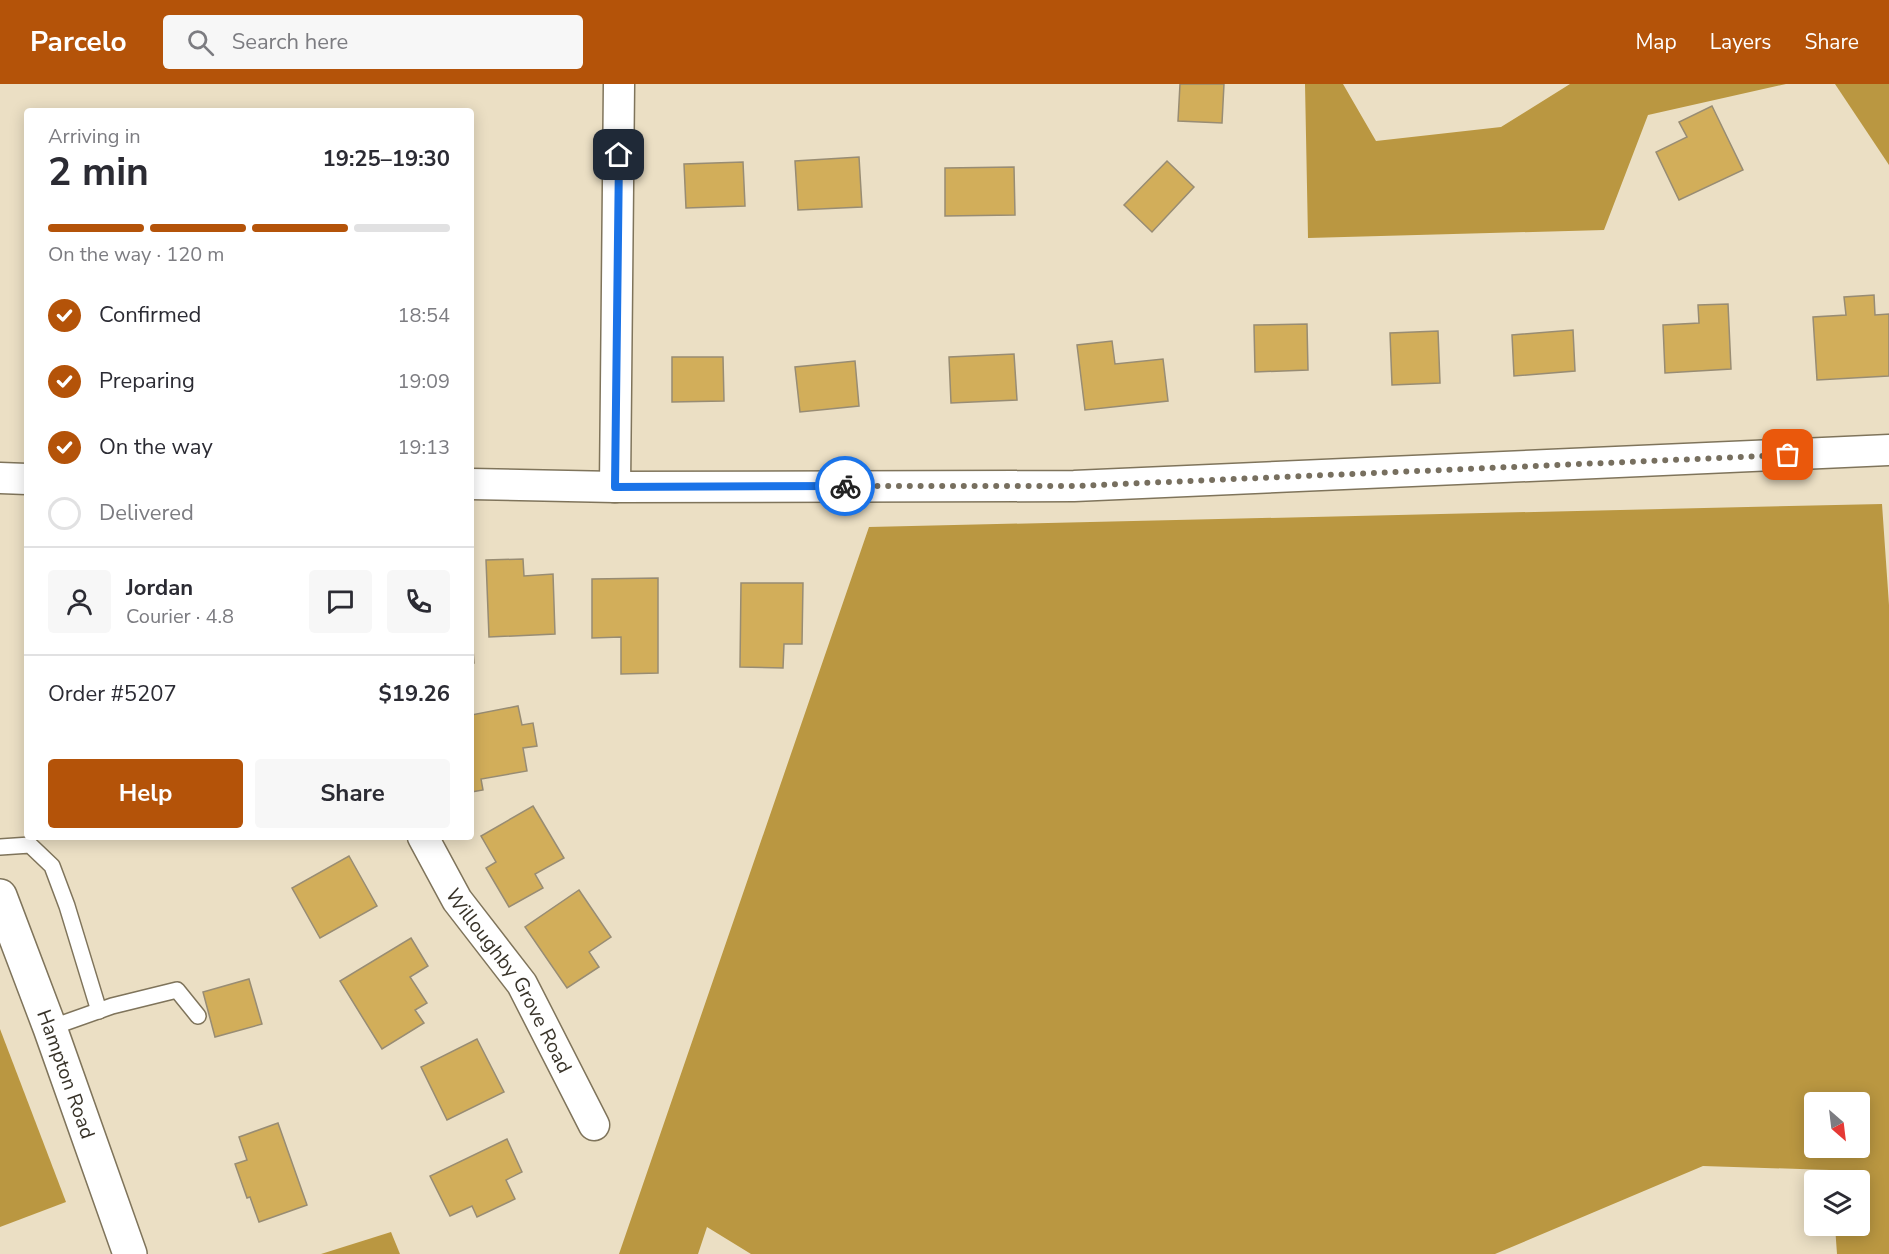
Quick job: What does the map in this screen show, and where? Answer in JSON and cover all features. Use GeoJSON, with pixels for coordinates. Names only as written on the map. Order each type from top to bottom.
{"type":"FeatureCollection","features":[{"type":"Feature","properties":{"kind":"main road","name":"Hampton Road"},"geometry":{"type":"LineString","coordinates":[[0,896],[50,1028],[130,1254]]}},
{"type":"Feature","properties":{"kind":"street"},"geometry":{"type":"LineString","coordinates":[[615,487],[620,84]]}},
{"type":"Feature","properties":{"kind":"street"},"geometry":{"type":"LineString","coordinates":[[474,484],[615,487],[1074,486],[1889,450]]}},
{"type":"Feature","properties":{"kind":"street"},"geometry":{"type":"LineString","coordinates":[[0,478],[24,478]]}},
{"type":"Feature","properties":{"kind":"street","name":"Willoughby Grove Road"},"geometry":{"type":"LineString","coordinates":[[425,840],[457,900],[522,984],[594,1125]]}},
{"type":"Feature","properties":{"kind":"lane"},"geometry":{"type":"LineString","coordinates":[[0,847],[30,845],[52,866],[67,906],[99,1011]]}},
{"type":"Feature","properties":{"kind":"lane"},"geometry":{"type":"LineString","coordinates":[[50,1028],[99,1011],[177,990],[198,1016]]}},
{"type":"Feature","properties":{"kind":"shaded area"},"geometry":{"type":"Polygon","coordinates":[[[1305,84],[1343,84],[1376,141],[1501,127],[1570,84],[1786,84],[1648,115],[1604,230],[1308,238],[1305,84]]]}},
{"type":"Feature","properties":{"kind":"shaded area"},"geometry":{"type":"Polygon","coordinates":[[[1835,84],[1889,84],[1889,165],[1835,84]]]}},
{"type":"Feature","properties":{"kind":"shaded area"},"geometry":{"type":"Polygon","coordinates":[[[1882,504],[1889,605],[1889,1254],[1837,1254],[1836,1236],[1870,1236],[1870,1170],[1703,1166],[1495,1254],[751,1254],[707,1227],[698,1254],[619,1254],[869,527],[1882,504]]]}},
{"type":"Feature","properties":{"kind":"shaded area"},"geometry":{"type":"Polygon","coordinates":[[[0,1029],[66,1202],[0,1227],[0,1029]]]}},
{"type":"Feature","properties":{"kind":"shaded area"},"geometry":{"type":"Polygon","coordinates":[[[391,1232],[400,1254],[321,1254],[391,1232]]]}},
{"type":"Feature","properties":{"kind":"building"},"geometry":{"type":"Polygon","coordinates":[[[1180,84],[1224,84],[1222,123],[1178,121],[1180,84]]]}},
{"type":"Feature","properties":{"kind":"building"},"geometry":{"type":"Polygon","coordinates":[[[1712,106],[1743,170],[1679,200],[1656,152],[1687,137],[1679,122],[1712,106]]]}},
{"type":"Feature","properties":{"kind":"building"},"geometry":{"type":"Polygon","coordinates":[[[859,157],[862,207],[798,210],[795,161],[859,157]]]}},
{"type":"Feature","properties":{"kind":"building"},"geometry":{"type":"Polygon","coordinates":[[[1167,161],[1194,187],[1152,232],[1124,205],[1167,161]]]}},
{"type":"Feature","properties":{"kind":"building"},"geometry":{"type":"Polygon","coordinates":[[[743,162],[745,206],[686,208],[684,164],[743,162]]]}},
{"type":"Feature","properties":{"kind":"building"},"geometry":{"type":"Polygon","coordinates":[[[1014,167],[1015,215],[945,216],[945,168],[1014,167]]]}},
{"type":"Feature","properties":{"kind":"building"},"geometry":{"type":"Polygon","coordinates":[[[1874,295],[1875,315],[1889,314],[1889,376],[1817,380],[1813,317],[1846,315],[1844,297],[1874,295]]]}},
{"type":"Feature","properties":{"kind":"building"},"geometry":{"type":"Polygon","coordinates":[[[1728,304],[1731,369],[1665,373],[1663,325],[1699,323],[1698,305],[1728,304]]]}},
{"type":"Feature","properties":{"kind":"building"},"geometry":{"type":"Polygon","coordinates":[[[1307,324],[1308,370],[1255,372],[1254,325],[1307,324]]]}},
{"type":"Feature","properties":{"kind":"building"},"geometry":{"type":"Polygon","coordinates":[[[1573,330],[1575,371],[1514,376],[1512,335],[1573,330]]]}},
{"type":"Feature","properties":{"kind":"building"},"geometry":{"type":"Polygon","coordinates":[[[1438,331],[1440,383],[1392,385],[1390,333],[1438,331]]]}},
{"type":"Feature","properties":{"kind":"building"},"geometry":{"type":"Polygon","coordinates":[[[1112,341],[1115,364],[1163,359],[1168,401],[1085,410],[1077,345],[1112,341]]]}},
{"type":"Feature","properties":{"kind":"building"},"geometry":{"type":"Polygon","coordinates":[[[1014,354],[1017,400],[951,403],[949,357],[1014,354]]]}},
{"type":"Feature","properties":{"kind":"building"},"geometry":{"type":"Polygon","coordinates":[[[672,357],[723,357],[724,401],[672,402],[672,357]]]}},
{"type":"Feature","properties":{"kind":"building"},"geometry":{"type":"Polygon","coordinates":[[[855,361],[859,406],[800,412],[795,367],[855,361]]]}},
{"type":"Feature","properties":{"kind":"building"},"geometry":{"type":"Polygon","coordinates":[[[523,559],[524,576],[553,574],[555,634],[489,637],[486,560],[523,559]]]}},
{"type":"Feature","properties":{"kind":"building"},"geometry":{"type":"Polygon","coordinates":[[[658,578],[658,673],[621,674],[621,637],[592,638],[592,579],[658,578]]]}},
{"type":"Feature","properties":{"kind":"building"},"geometry":{"type":"Polygon","coordinates":[[[741,583],[803,583],[802,644],[784,644],[783,668],[740,667],[741,583]]]}},
{"type":"Feature","properties":{"kind":"building"},"geometry":{"type":"Polygon","coordinates":[[[518,706],[522,725],[533,723],[537,746],[523,748],[527,771],[481,779],[483,790],[474,792],[474,714],[518,706]]]}},
{"type":"Feature","properties":{"kind":"building"},"geometry":{"type":"Polygon","coordinates":[[[533,806],[564,858],[535,874],[543,888],[509,907],[486,868],[496,862],[481,836],[533,806]]]}},
{"type":"Feature","properties":{"kind":"building"},"geometry":{"type":"Polygon","coordinates":[[[349,856],[377,906],[320,938],[292,888],[349,856]]]}},
{"type":"Feature","properties":{"kind":"building"},"geometry":{"type":"Polygon","coordinates":[[[579,890],[611,937],[589,952],[599,967],[567,988],[525,927],[579,890]]]}},
{"type":"Feature","properties":{"kind":"building"},"geometry":{"type":"Polygon","coordinates":[[[411,938],[428,966],[410,977],[427,1003],[415,1010],[424,1023],[382,1049],[340,981],[411,938]]]}},
{"type":"Feature","properties":{"kind":"building"},"geometry":{"type":"Polygon","coordinates":[[[249,979],[262,1024],[215,1037],[203,992],[249,979]]]}},
{"type":"Feature","properties":{"kind":"building"},"geometry":{"type":"Polygon","coordinates":[[[477,1039],[504,1092],[447,1120],[421,1067],[477,1039]]]}},
{"type":"Feature","properties":{"kind":"building"},"geometry":{"type":"Polygon","coordinates":[[[278,1123],[307,1205],[259,1222],[250,1197],[247,1198],[235,1164],[247,1160],[239,1137],[278,1123]]]}},
{"type":"Feature","properties":{"kind":"building"},"geometry":{"type":"Polygon","coordinates":[[[507,1139],[522,1172],[506,1180],[515,1199],[477,1217],[472,1206],[450,1216],[430,1176],[507,1139]]]}},
{"type":"Feature","properties":{"kind":"way so far"},"geometry":{"type":"LineString","coordinates":[[845,486],[1074,486],[1788,455]]}},
{"type":"Feature","properties":{"kind":"route"},"geometry":{"type":"LineString","coordinates":[[619,155],[615,487],[845,486]]}}]}
